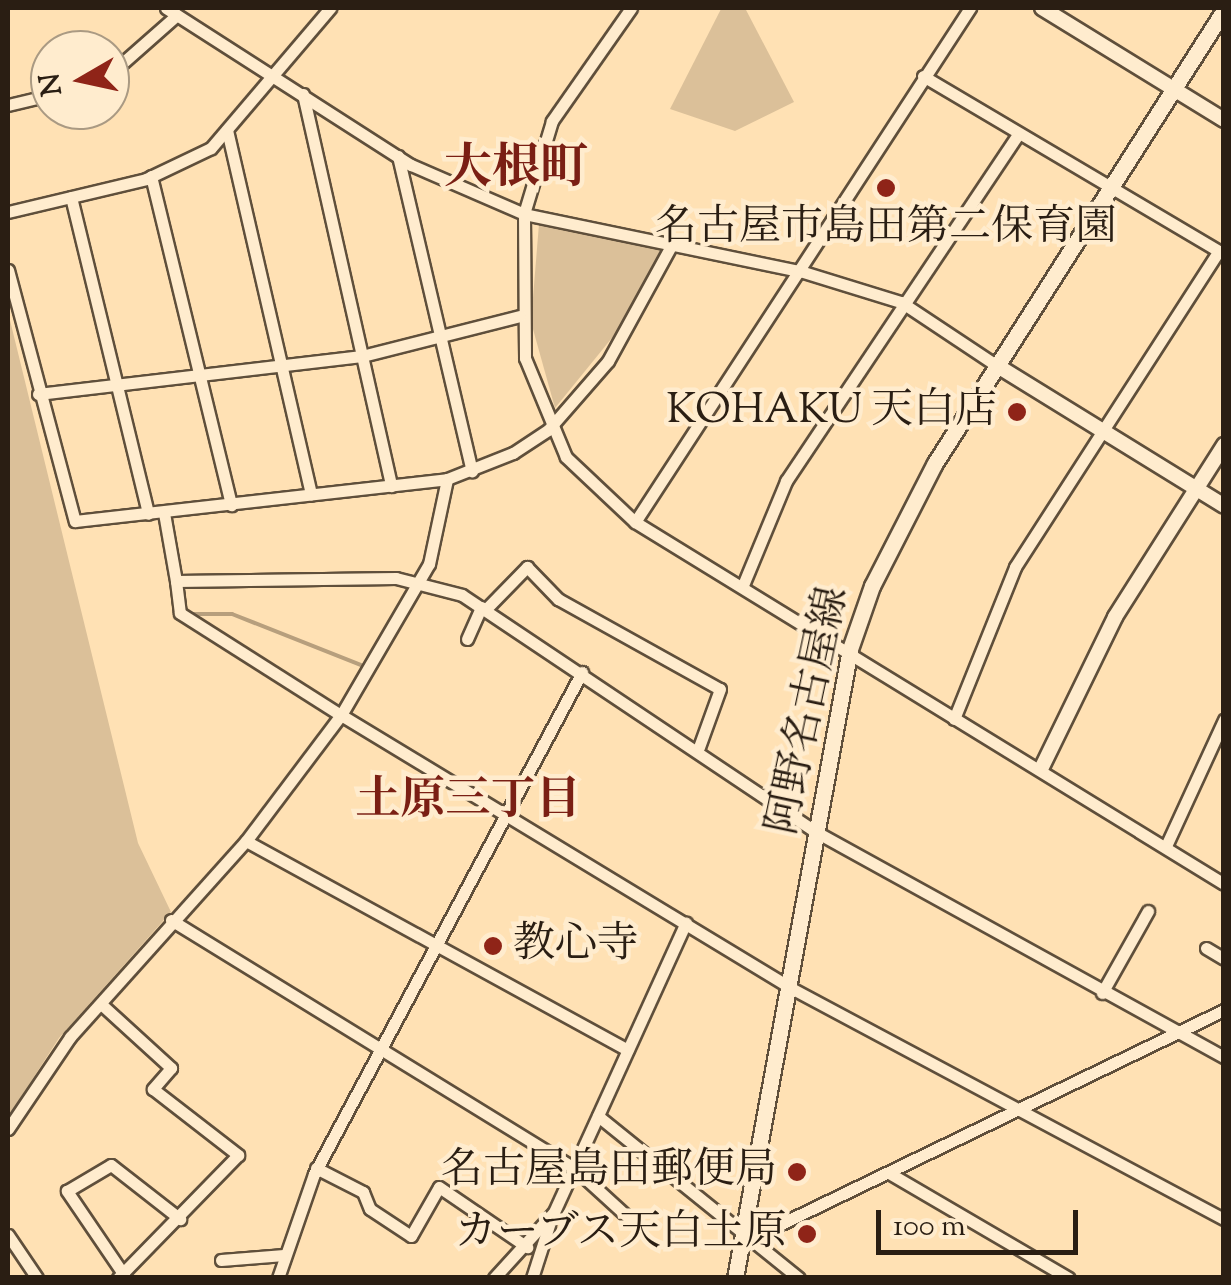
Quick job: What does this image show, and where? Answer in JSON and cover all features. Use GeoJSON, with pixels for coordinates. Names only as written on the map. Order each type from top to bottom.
{"type":"FeatureCollection","features":[{"type":"Feature","properties":{"kind":"main road","name":"阿野名古屋線"},"geometry":{"type":"LineString","coordinates":[[735,1278],[791,988],[850,648],[895,530],[1224,10]]}},
{"type":"Feature","properties":{"kind":"street"},"geometry":{"type":"LineString","coordinates":[[8,212],[152,176],[228,130],[330,8]]}},
{"type":"Feature","properties":{"kind":"street"},"geometry":{"type":"LineString","coordinates":[[631,8],[552,121],[524,214],[520,316],[548,430],[591,486],[634,522],[850,648],[954,719],[1040,768],[1224,884]]}},
{"type":"Feature","properties":{"kind":"street"},"geometry":{"type":"LineString","coordinates":[[634,522],[970,8]]}},
{"type":"Feature","properties":{"kind":"street"},"geometry":{"type":"LineString","coordinates":[[1042,8],[1224,120]]}},
{"type":"Feature","properties":{"kind":"street"},"geometry":{"type":"LineString","coordinates":[[130,53],[171,11],[398,156],[524,214],[800,271],[901,302],[1224,506]]}},
{"type":"Feature","properties":{"kind":"street"},"geometry":{"type":"LineString","coordinates":[[923,76],[1108,190],[1221,252],[1015,567],[954,719]]}},
{"type":"Feature","properties":{"kind":"street"},"geometry":{"type":"LineString","coordinates":[[302,94],[391,486]]}},
{"type":"Feature","properties":{"kind":"street"},"geometry":{"type":"LineString","coordinates":[[228,130],[311,494]]}},
{"type":"Feature","properties":{"kind":"street"},"geometry":{"type":"LineString","coordinates":[[743,585],[786,481],[901,302],[1018,134]]}},
{"type":"Feature","properties":{"kind":"street"},"geometry":{"type":"LineString","coordinates":[[398,156],[472,471]]}},
{"type":"Feature","properties":{"kind":"street"},"geometry":{"type":"LineString","coordinates":[[152,176],[230,505]]}},
{"type":"Feature","properties":{"kind":"street"},"geometry":{"type":"LineString","coordinates":[[71,197],[148,514]]}},
{"type":"Feature","properties":{"kind":"street"},"geometry":{"type":"LineString","coordinates":[[8,270],[75,521],[447,480],[472,471],[548,430],[608,361],[672,244]]}},
{"type":"Feature","properties":{"kind":"street"},"geometry":{"type":"LineString","coordinates":[[38,394],[362,356],[442,342],[520,316]]}},
{"type":"Feature","properties":{"kind":"street"},"geometry":{"type":"LineString","coordinates":[[1040,768],[1115,616],[1224,445]]}},
{"type":"Feature","properties":{"kind":"street"},"geometry":{"type":"LineString","coordinates":[[8,1129],[101,1004],[171,920],[246,841],[341,716],[417,582],[447,480]]}},
{"type":"Feature","properties":{"kind":"street"},"geometry":{"type":"LineString","coordinates":[[164,513],[180,613],[341,716],[791,988],[1024,1106],[1224,1219]]}},
{"type":"Feature","properties":{"kind":"street"},"geometry":{"type":"LineString","coordinates":[[468,639],[484,608],[527,567],[558,598],[720,690],[699,747]]}},
{"type":"Feature","properties":{"kind":"street"},"geometry":{"type":"LineString","coordinates":[[176,581],[417,582],[484,608],[699,747],[818,833],[1224,1058]]}},
{"type":"Feature","properties":{"kind":"street"},"geometry":{"type":"LineString","coordinates":[[278,1278],[316,1168],[582,672]]}},
{"type":"Feature","properties":{"kind":"street"},"geometry":{"type":"LineString","coordinates":[[1166,846],[1224,720]]}},
{"type":"Feature","properties":{"kind":"street"},"geometry":{"type":"LineString","coordinates":[[246,841],[434,952],[627,1050]]}},
{"type":"Feature","properties":{"kind":"street"},"geometry":{"type":"LineString","coordinates":[[1102,993],[1148,911]]}},
{"type":"Feature","properties":{"kind":"street"},"geometry":{"type":"LineString","coordinates":[[171,920],[574,1168],[632,1221]]}},
{"type":"Feature","properties":{"kind":"street"},"geometry":{"type":"LineString","coordinates":[[532,1278],[554,1212],[686,923]]}},
{"type":"Feature","properties":{"kind":"street"},"geometry":{"type":"LineString","coordinates":[[1206,948],[1224,960]]}},
{"type":"Feature","properties":{"kind":"street"},"geometry":{"type":"LineString","coordinates":[[101,1004],[172,1068],[154,1089],[238,1155],[180,1218],[121,1276],[67,1191],[112,1165],[180,1218]]}},
{"type":"Feature","properties":{"kind":"street"},"geometry":{"type":"LineString","coordinates":[[744,1232],[762,1233],[1224,1010]]}},
{"type":"Feature","properties":{"kind":"street"},"geometry":{"type":"LineString","coordinates":[[598,1116],[799,1278]]}},
{"type":"Feature","properties":{"kind":"street"},"geometry":{"type":"LineString","coordinates":[[316,1168],[363,1192],[370,1208],[411,1236],[439,1187],[527,1247]]}},
{"type":"Feature","properties":{"kind":"street"},"geometry":{"type":"LineString","coordinates":[[889,1173],[1069,1278]]}},
{"type":"Feature","properties":{"kind":"street"},"geometry":{"type":"LineString","coordinates":[[494,1278],[527,1247],[554,1212]]}},
{"type":"Feature","properties":{"kind":"street"},"geometry":{"type":"LineString","coordinates":[[8,1235],[36,1278]]}},
{"type":"Feature","properties":{"kind":"street"},"geometry":{"type":"LineString","coordinates":[[220,1260],[284,1254]]}},
{"type":"Feature","properties":{"kind":"shaded area"},"geometry":{"type":"Polygon","coordinates":[[[745,8],[794,102],[735,131],[670,109],[721,9],[745,8]]]}},
{"type":"Feature","properties":{"kind":"shaded area"},"geometry":{"type":"Polygon","coordinates":[[[539,224],[664,250],[620,328],[555,408],[531,322],[539,224]]]}},
{"type":"Feature","properties":{"kind":"shaded area"},"geometry":{"type":"Polygon","coordinates":[[[8,312],[138,843],[171,912],[59,1038],[8,1117],[8,312]]]}},
{"type":"Feature","properties":{"kind":"waterway"},"geometry":{"type":"LineString","coordinates":[[192,614],[232,614],[361,665]]}},
{"type":"Feature","properties":{"kind":"place","name":"名古屋市島田第二保育園"},"geometry":{"type":"Point","coordinates":[886,188]}},
{"type":"Feature","properties":{"kind":"place","name":"KOHAKU 天白店"},"geometry":{"type":"Point","coordinates":[1017,412]}},
{"type":"Feature","properties":{"kind":"place","name":"教心寺"},"geometry":{"type":"Point","coordinates":[493,946]}},
{"type":"Feature","properties":{"kind":"place","name":"名古屋島田郵便局"},"geometry":{"type":"Point","coordinates":[797,1172]}},
{"type":"Feature","properties":{"kind":"place","name":"カーブス天白土原"},"geometry":{"type":"Point","coordinates":[807,1234]}},
{"type":"Feature","properties":{"kind":"district","name":"大根町"},"geometry":{"type":"Point","coordinates":[516,171]}},
{"type":"Feature","properties":{"kind":"district","name":"土原三丁目"},"geometry":{"type":"Point","coordinates":[468,803]}}]}
